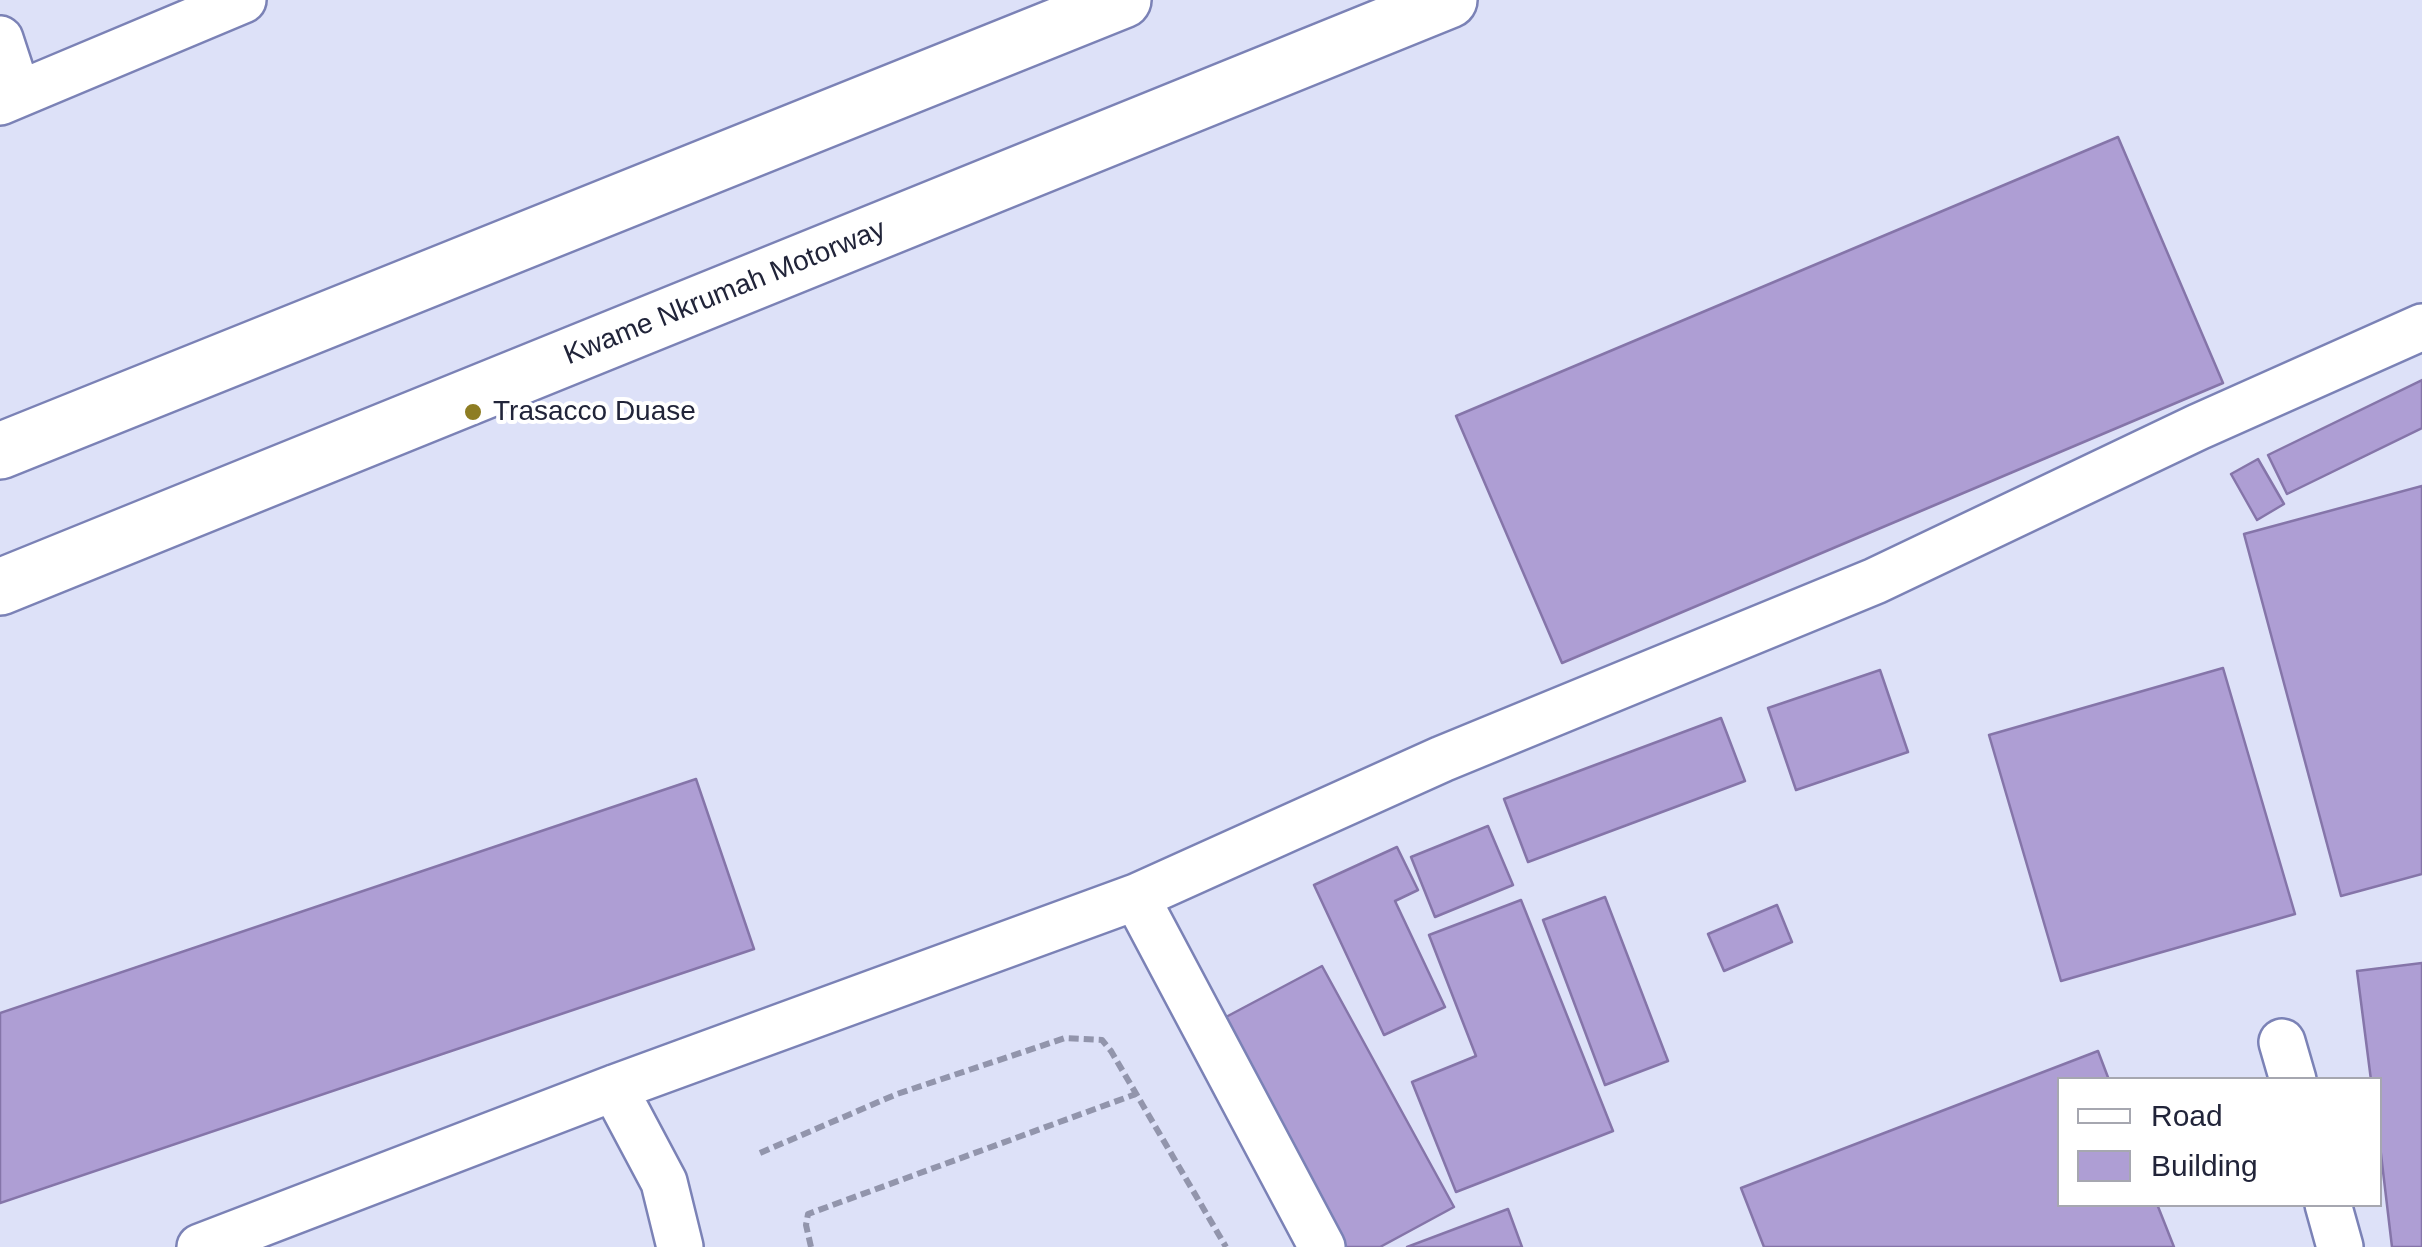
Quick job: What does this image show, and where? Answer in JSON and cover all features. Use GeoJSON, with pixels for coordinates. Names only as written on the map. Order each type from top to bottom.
{"type":"FeatureCollection","features":[{"type":"Feature","properties":{"kind":"highway"},"geometry":{"type":"LineString","coordinates":[[0,451],[1123,0]]}},
{"type":"Feature","properties":{"kind":"highway","name":"Kwame Nkrumah Motorway"},"geometry":{"type":"LineString","coordinates":[[0,587],[1450,0]]}},
{"type":"Feature","properties":{"kind":"street"},"geometry":{"type":"LineString","coordinates":[[0,39],[9,98],[244,0]]}},
{"type":"Feature","properties":{"kind":"street"},"geometry":{"type":"LineString","coordinates":[[200,1247],[614,1088],[1136,897],[1442,760],[1874,580],[2422,327]]}},
{"type":"Feature","properties":{"kind":"street"},"geometry":{"type":"LineString","coordinates":[[1136,897],[1322,1247]]}},
{"type":"Feature","properties":{"kind":"street"},"geometry":{"type":"LineString","coordinates":[[614,1088],[664,1182],[680,1247]]}},
{"type":"Feature","properties":{"kind":"street"},"geometry":{"type":"LineString","coordinates":[[2329,1207],[2340,1247]]}},
{"type":"Feature","properties":{"kind":"path"},"geometry":{"type":"LineString","coordinates":[[760,1153],[897,1094],[1065,1038],[1102,1040],[1226,1247]]}},
{"type":"Feature","properties":{"kind":"path"},"geometry":{"type":"LineString","coordinates":[[811,1247],[806,1226],[808,1214],[1136,1094]]}},
{"type":"Feature","properties":{"kind":"building"},"geometry":{"type":"Polygon","coordinates":[[[2118,137],[2223,383],[1562,663],[1456,416],[2118,137]]]}},
{"type":"Feature","properties":{"kind":"building"},"geometry":{"type":"Polygon","coordinates":[[[2422,380],[2422,428],[2287,494],[2268,455],[2422,380]]]}},
{"type":"Feature","properties":{"kind":"building"},"geometry":{"type":"Polygon","coordinates":[[[2258,459],[2284,504],[2257,520],[2231,474],[2258,459]]]}},
{"type":"Feature","properties":{"kind":"building"},"geometry":{"type":"Polygon","coordinates":[[[2422,486],[2422,874],[2341,896],[2244,534],[2422,486]]]}},
{"type":"Feature","properties":{"kind":"building"},"geometry":{"type":"Polygon","coordinates":[[[2223,668],[2295,914],[2061,981],[1989,735],[2223,668]]]}},
{"type":"Feature","properties":{"kind":"building"},"geometry":{"type":"Polygon","coordinates":[[[1880,670],[1908,752],[1796,790],[1768,708],[1880,670]]]}},
{"type":"Feature","properties":{"kind":"building"},"geometry":{"type":"Polygon","coordinates":[[[1721,718],[1745,781],[1528,862],[1504,799],[1721,718]]]}},
{"type":"Feature","properties":{"kind":"building"},"geometry":{"type":"Polygon","coordinates":[[[696,779],[754,949],[0,1203],[0,1013],[696,779]]]}},
{"type":"Feature","properties":{"kind":"building"},"geometry":{"type":"Polygon","coordinates":[[[1488,826],[1513,885],[1435,917],[1411,857],[1488,826]]]}},
{"type":"Feature","properties":{"kind":"building"},"geometry":{"type":"Polygon","coordinates":[[[1397,847],[1418,890],[1395,901],[1445,1007],[1384,1035],[1314,885],[1397,847]]]}},
{"type":"Feature","properties":{"kind":"building"},"geometry":{"type":"Polygon","coordinates":[[[1605,897],[1668,1061],[1605,1085],[1543,920],[1605,897]]]}},
{"type":"Feature","properties":{"kind":"building"},"geometry":{"type":"Polygon","coordinates":[[[1521,900],[1613,1131],[1456,1192],[1412,1082],[1476,1056],[1429,935],[1521,900]]]}},
{"type":"Feature","properties":{"kind":"building"},"geometry":{"type":"Polygon","coordinates":[[[1777,905],[1792,942],[1724,971],[1708,934],[1777,905]]]}},
{"type":"Feature","properties":{"kind":"building"},"geometry":{"type":"Polygon","coordinates":[[[2422,963],[2422,1247],[2392,1247],[2382,1163],[2382,1077],[2371,1077],[2357,971],[2422,963]]]}},
{"type":"Feature","properties":{"kind":"building"},"geometry":{"type":"Polygon","coordinates":[[[1322,966],[1454,1207],[1380,1247],[1330,1247],[1209,1026],[1322,966]]]}},
{"type":"Feature","properties":{"kind":"building"},"geometry":{"type":"Polygon","coordinates":[[[2098,1051],[2108,1077],[2057,1077],[2057,1207],[2158,1207],[2174,1247],[1764,1247],[1741,1188],[2098,1051]]]}},
{"type":"Feature","properties":{"kind":"building"},"geometry":{"type":"Polygon","coordinates":[[[1508,1209],[1522,1247],[1407,1247],[1508,1209]]]}},
{"type":"Feature","properties":{"kind":"place","name":"Trasacco Duase"},"geometry":{"type":"Point","coordinates":[473,412]}}]}
